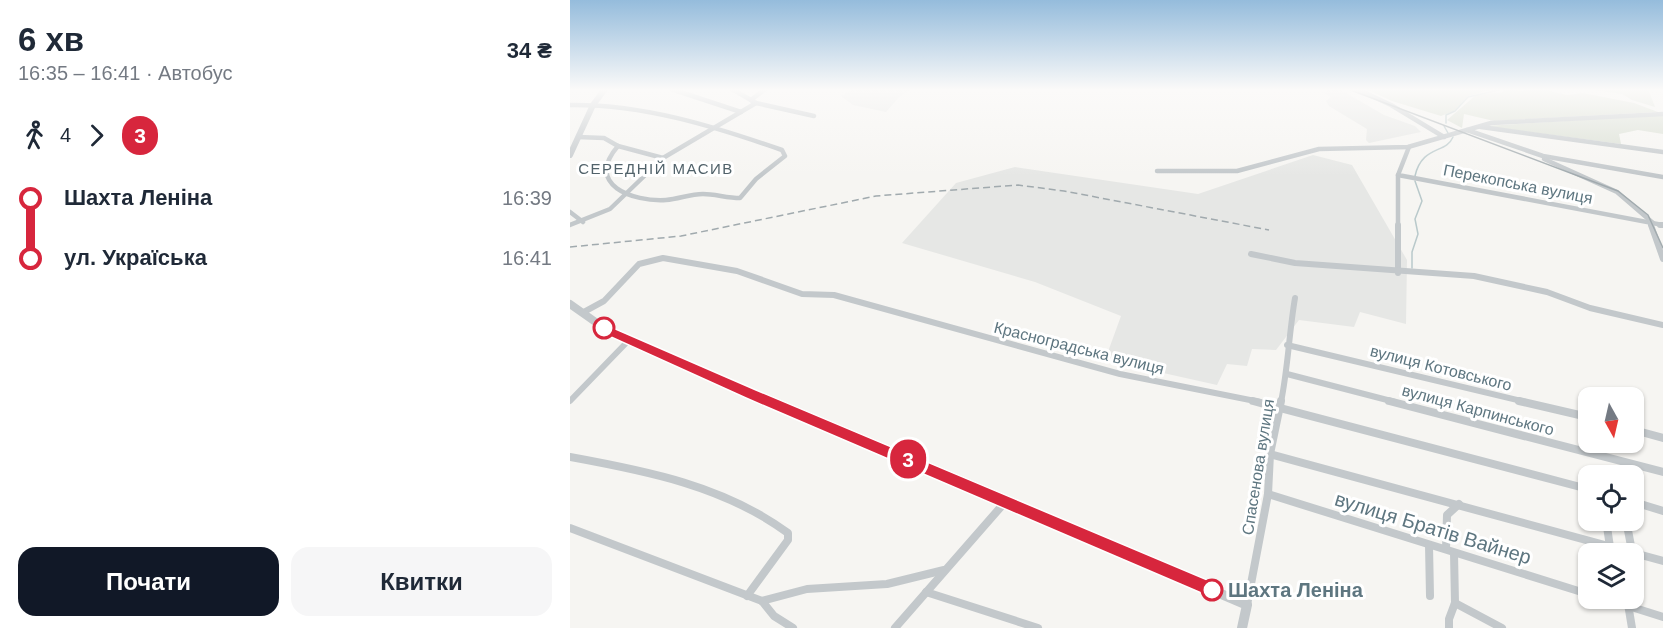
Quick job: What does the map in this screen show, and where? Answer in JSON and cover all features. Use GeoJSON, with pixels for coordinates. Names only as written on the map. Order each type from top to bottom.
{"type":"FeatureCollection","features":[{"type":"Feature","properties":{"kind":"street"},"geometry":{"type":"LineString","coordinates":[[571,151],[587,118]]}},
{"type":"Feature","properties":{"kind":"street"},"geometry":{"type":"LineString","coordinates":[[618,146],[607,158],[603,175],[624,193],[665,200],[701,194],[736,198],[743,196],[756,179],[785,156],[782,150],[749,136],[672,118]]}},
{"type":"Feature","properties":{"kind":"street"},"geometry":{"type":"LineString","coordinates":[[570,225],[583,222],[610,209],[624,193],[663,158],[731,118]]}},
{"type":"Feature","properties":{"kind":"street"},"geometry":{"type":"LineString","coordinates":[[1416,118],[1444,137]]}},
{"type":"Feature","properties":{"kind":"street"},"geometry":{"type":"LineString","coordinates":[[1157,171],[1237,171],[1318,150],[1409,147],[1474,127],[1502,122],[1576,118]]}},
{"type":"Feature","properties":{"kind":"street"},"geometry":{"type":"LineString","coordinates":[[1474,127],[1663,152]]}},
{"type":"Feature","properties":{"kind":"street"},"geometry":{"type":"LineString","coordinates":[[1467,130],[1601,182],[1630,199],[1652,223],[1663,258]]}},
{"type":"Feature","properties":{"kind":"street"},"geometry":{"type":"LineString","coordinates":[[578,137],[604,138],[618,146],[663,158]]}},
{"type":"Feature","properties":{"kind":"street"},"geometry":{"type":"LineString","coordinates":[[1398,273],[1398,175],[1409,147]]}},
{"type":"Feature","properties":{"kind":"street"},"geometry":{"type":"LineString","coordinates":[[1523,150],[1576,163],[1663,177]]}},
{"type":"Feature","properties":{"kind":"street","name":"Перекопська вулиця"},"geometry":{"type":"LineString","coordinates":[[1398,175],[1663,225]]}},
{"type":"Feature","properties":{"kind":"street"},"geometry":{"type":"LineString","coordinates":[[570,212],[583,222]]}},
{"type":"Feature","properties":{"kind":"street"},"geometry":{"type":"LineString","coordinates":[[1251,254],[1295,263],[1398,273],[1474,276],[1547,292],[1590,308],[1663,325]]}},
{"type":"Feature","properties":{"kind":"street","name":"Красноградська вулиця"},"geometry":{"type":"LineString","coordinates":[[582,313],[604,301],[639,264],[649,260],[670,258],[737,272],[802,294],[834,296],[1120,374],[1281,407],[1578,486]]}},
{"type":"Feature","properties":{"kind":"street","name":"Спасенова вулиця"},"geometry":{"type":"LineString","coordinates":[[1247,605],[1268,494],[1270,453],[1287,374],[1287,345],[1295,298]]}},
{"type":"Feature","properties":{"kind":"street"},"geometry":{"type":"LineString","coordinates":[[570,304],[604,328],[629,340],[1247,605],[1242,628]]}},
{"type":"Feature","properties":{"kind":"street"},"geometry":{"type":"LineString","coordinates":[[570,401],[629,340]]}},
{"type":"Feature","properties":{"kind":"street","name":"вулиця Котовського"},"geometry":{"type":"LineString","coordinates":[[1287,345],[1578,415]]}},
{"type":"Feature","properties":{"kind":"street","name":"вулиця Карпинського"},"geometry":{"type":"LineString","coordinates":[[1287,374],[1663,472]]}},
{"type":"Feature","properties":{"kind":"street"},"geometry":{"type":"LineString","coordinates":[[1644,433],[1663,438]]}},
{"type":"Feature","properties":{"kind":"street"},"geometry":{"type":"LineString","coordinates":[[1270,453],[1459,504],[1591,543]]}},
{"type":"Feature","properties":{"kind":"street"},"geometry":{"type":"LineString","coordinates":[[570,457],[680,480],[771,518],[788,533],[788,540],[747,596]]}},
{"type":"Feature","properties":{"kind":"street","name":"вулиця Братів Вайнер"},"geometry":{"type":"LineString","coordinates":[[1268,494],[1578,591]]}},
{"type":"Feature","properties":{"kind":"street"},"geometry":{"type":"LineString","coordinates":[[895,628],[944,570],[993,519],[1006,501]]}},
{"type":"Feature","properties":{"kind":"street"},"geometry":{"type":"LineString","coordinates":[[1449,628],[1451,611],[1455,603],[1447,515],[1459,504]]}},
{"type":"Feature","properties":{"kind":"street"},"geometry":{"type":"LineString","coordinates":[[1644,505],[1663,511]]}},
{"type":"Feature","properties":{"kind":"street"},"geometry":{"type":"LineString","coordinates":[[570,528],[762,601],[774,616],[793,628]]}},
{"type":"Feature","properties":{"kind":"street"},"geometry":{"type":"LineString","coordinates":[[1429,545],[1430,596]]}},
{"type":"Feature","properties":{"kind":"street"},"geometry":{"type":"LineString","coordinates":[[1644,555],[1663,561]]}},
{"type":"Feature","properties":{"kind":"street"},"geometry":{"type":"LineString","coordinates":[[762,601],[807,589],[887,584],[944,570]]}},
{"type":"Feature","properties":{"kind":"street"},"geometry":{"type":"LineString","coordinates":[[926,592],[1038,628]]}},
{"type":"Feature","properties":{"kind":"street"},"geometry":{"type":"LineString","coordinates":[[1455,603],[1502,628]]}},
{"type":"Feature","properties":{"kind":"street"},"geometry":{"type":"LineString","coordinates":[[1628,609],[1632,628]]}},
{"type":"Feature","properties":{"kind":"street"},"geometry":{"type":"LineString","coordinates":[[1643,609],[1663,618]]}},
{"type":"Feature","properties":{"kind":"shaded area"},"geometry":{"type":"Polygon","coordinates":[[[1349,118],[1393,118],[1415,126],[1421,132],[1369,143],[1366,140],[1367,129],[1349,118]]]}},
{"type":"Feature","properties":{"kind":"shaded area"},"geometry":{"type":"Polygon","coordinates":[[[1463,118],[1462,128],[1447,120],[1463,118]]]}},
{"type":"Feature","properties":{"kind":"shaded area"},"geometry":{"type":"Polygon","coordinates":[[[1482,118],[1543,118],[1494,121],[1482,118]]]}},
{"type":"Feature","properties":{"kind":"shaded area"},"geometry":{"type":"Polygon","coordinates":[[[1609,118],[1663,118],[1663,134],[1638,130],[1619,134],[1621,144],[1485,126],[1609,118]]]}},
{"type":"Feature","properties":{"kind":"shaded area"},"geometry":{"type":"Polygon","coordinates":[[[1313,155],[1352,165],[1407,260],[1406,324],[1360,312],[1354,327],[1299,320],[1276,350],[1252,349],[1247,366],[1227,364],[1217,385],[1105,360],[1121,316],[1035,282],[902,243],[956,183],[1015,167],[1198,194],[1313,155]]]}},
{"type":"Feature","properties":{"kind":"waterway"},"geometry":{"type":"LineString","coordinates":[[1446,118],[1446,123]]}},
{"type":"Feature","properties":{"kind":"waterway"},"geometry":{"type":"LineString","coordinates":[[1444,126],[1448,133]]}},
{"type":"Feature","properties":{"kind":"waterway"},"geometry":{"type":"LineString","coordinates":[[1415,176],[1423,159],[1445,146],[1453,137]]}},
{"type":"Feature","properties":{"kind":"waterway"},"geometry":{"type":"LineString","coordinates":[[1412,268],[1412,252],[1418,234],[1415,219],[1422,201],[1415,181]]}},
{"type":"Feature","properties":{"kind":"tram line"},"geometry":{"type":"LineString","coordinates":[[1426,118],[1618,191],[1648,215],[1663,248]]}},
{"type":"Feature","properties":{"kind":"railway"},"geometry":{"type":"LineString","coordinates":[[570,247],[681,236],[876,196],[1018,185],[1064,191],[1269,230]]}},
{"type":"Feature","properties":{"kind":"bus line","name":"3"},"geometry":{"type":"LineString","coordinates":[[604,328],[751,394],[1212,590]]}},
{"type":"Feature","properties":{"kind":"place","name":"Шахта Леніна"},"geometry":{"type":"Point","coordinates":[1212,590]}},
{"type":"Feature","properties":{"kind":"district","name":"СЕРЕДНІЙ МАСИВ"},"geometry":{"type":"Point","coordinates":[656,168]}}]}
